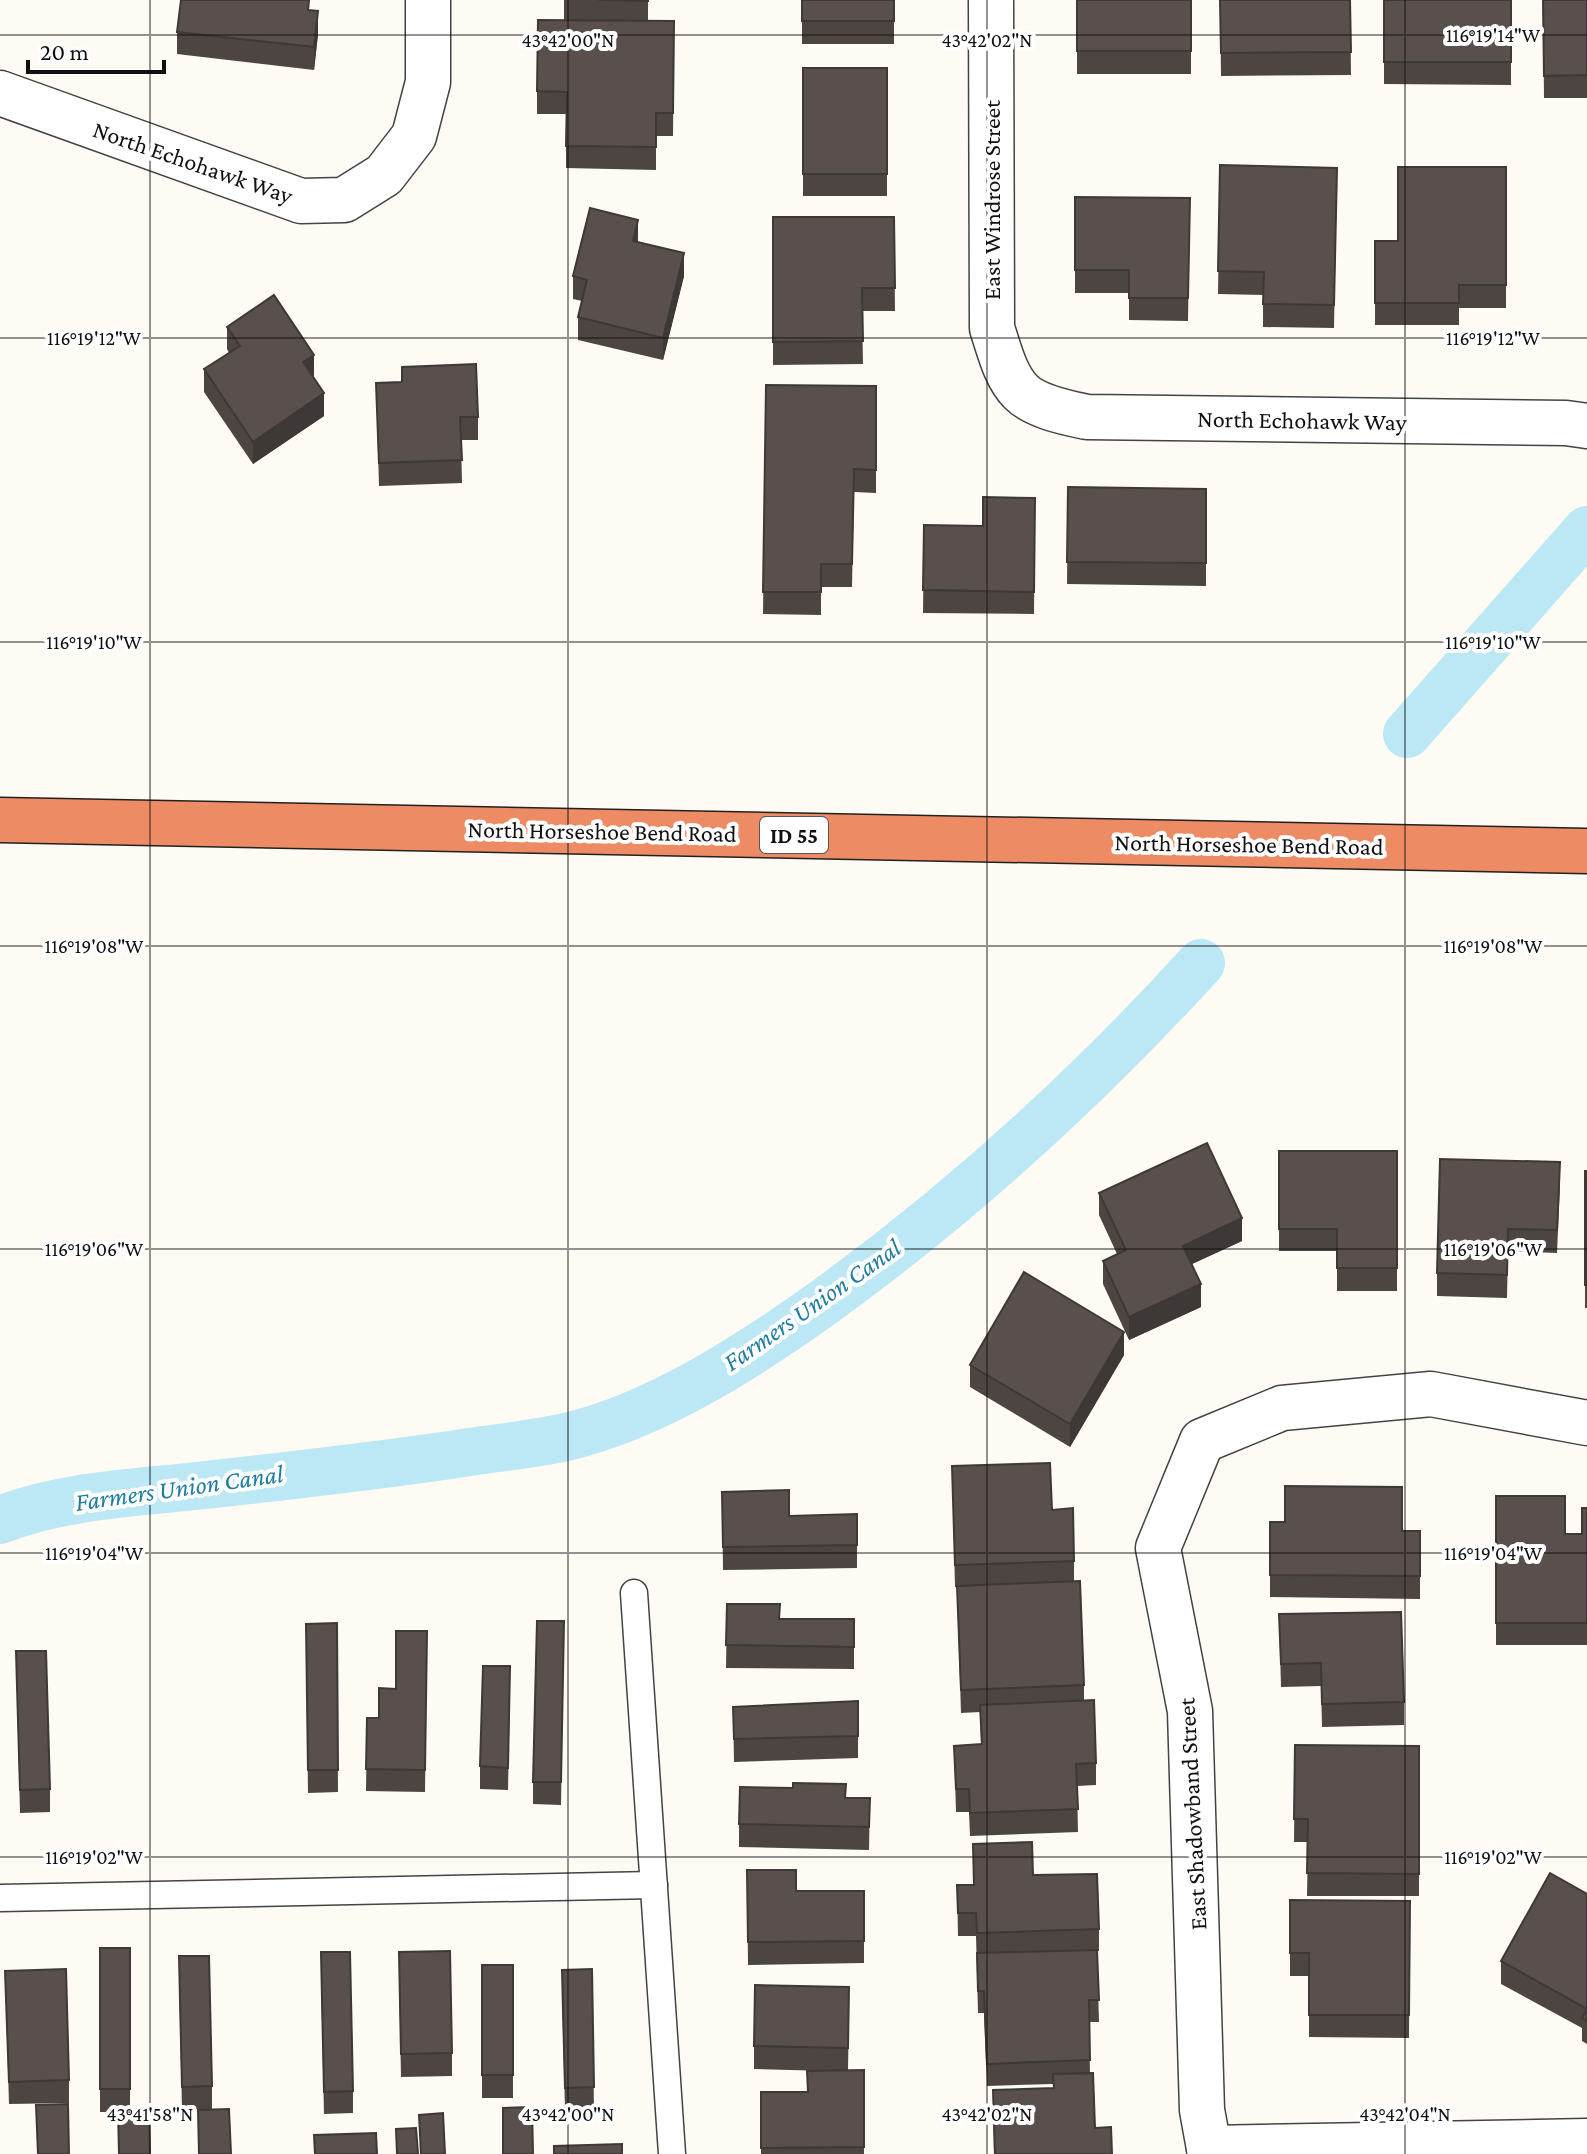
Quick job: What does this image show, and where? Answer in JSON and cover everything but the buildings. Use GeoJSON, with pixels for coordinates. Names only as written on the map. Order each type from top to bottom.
{"type":"FeatureCollection","features":[{"type":"Feature","properties":{"kind":"highway","name":"North Horseshoe Bend Road"},"geometry":{"type":"LineString","coordinates":[[0,820],[1587,851]]}},
{"type":"Feature","properties":{"kind":"street","name":"North Echohawk Way"},"geometry":{"type":"LineString","coordinates":[[0,93],[301,201],[344,200],[384,175],[414,136],[428,82],[428,0]]}},
{"type":"Feature","properties":{"kind":"street","name":"East Windrose Street"},"geometry":{"type":"LineString","coordinates":[[991,0],[992,328],[1004,363],[1022,393]]}},
{"type":"Feature","properties":{"kind":"street","name":"North Echohawk Way"},"geometry":{"type":"LineString","coordinates":[[1022,393],[1056,410],[1087,417],[1566,423],[1587,426]]}},
{"type":"Feature","properties":{"kind":"street","name":"East Shadowband Street"},"geometry":{"type":"LineString","coordinates":[[1209,2151],[1202,2110],[1190,1711],[1158,1548],[1202,1441],[1282,1408],[1431,1394],[1587,1423]]}},
{"type":"Feature","properties":{"kind":"street"},"geometry":{"type":"LineString","coordinates":[[1209,2151],[1587,2141]]}},
{"type":"Feature","properties":{"kind":"lane"},"geometry":{"type":"LineString","coordinates":[[634,1593],[672,2154]]}},
{"type":"Feature","properties":{"kind":"lane"},"geometry":{"type":"LineString","coordinates":[[0,1898],[654,1885]]}},
{"type":"Feature","properties":{"kind":"waterway","name":"Farmers Union Canal"},"geometry":{"type":"LineString","coordinates":[[1407,734],[1587,530]]}},
{"type":"Feature","properties":{"kind":"waterway","name":"Farmers Union Canal"},"geometry":{"type":"LineString","coordinates":[[0,1520],[47,1506],[97,1497],[368,1466],[566,1437],[669,1399],[735,1362],[798,1321],[927,1223],[1069,1098],[1201,963]]}}]}
